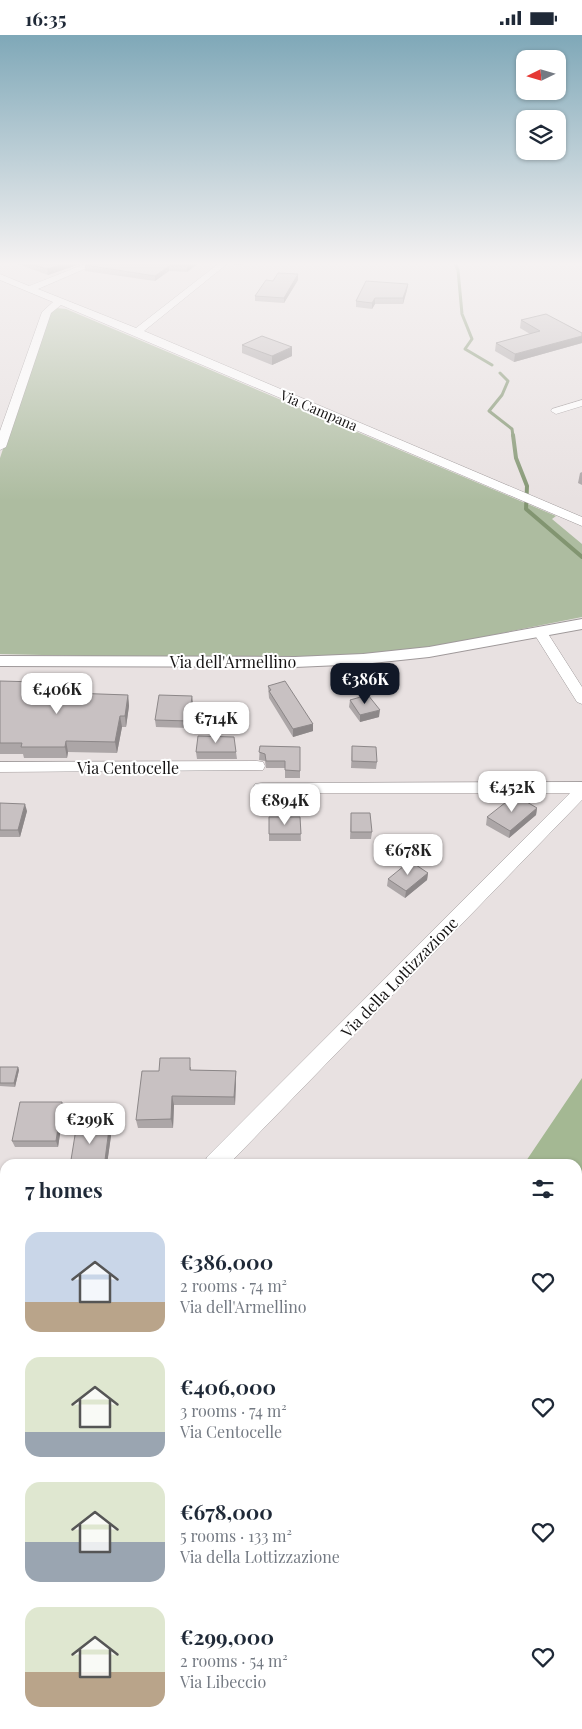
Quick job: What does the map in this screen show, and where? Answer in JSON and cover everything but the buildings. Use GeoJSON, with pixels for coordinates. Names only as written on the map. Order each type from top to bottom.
{"type":"FeatureCollection","features":[{"type":"Feature","properties":{"kind":"street"},"geometry":{"type":"LineString","coordinates":[[0,447],[36,343]]}},
{"type":"Feature","properties":{"kind":"street","name":"Via Campana"},"geometry":{"type":"LineString","coordinates":[[163,343],[582,522]]}},
{"type":"Feature","properties":{"kind":"street"},"geometry":{"type":"LineString","coordinates":[[556,411],[582,403]]}},
{"type":"Feature","properties":{"kind":"street","name":"Via dell'Armellino"},"geometry":{"type":"LineString","coordinates":[[0,661],[347,660],[429,653],[582,624]]}},
{"type":"Feature","properties":{"kind":"street"},"geometry":{"type":"LineString","coordinates":[[540,632],[582,699]]}},
{"type":"Feature","properties":{"kind":"street","name":"Via Centocelle"},"geometry":{"type":"LineString","coordinates":[[0,767],[257,766]]}},
{"type":"Feature","properties":{"kind":"street"},"geometry":{"type":"LineString","coordinates":[[261,788],[582,788]]}},
{"type":"Feature","properties":{"kind":"street","name":"Via della Lottizzazione"},"geometry":{"type":"LineString","coordinates":[[220,1159],[582,788]]}},
{"type":"Feature","properties":{"kind":"green space"},"geometry":{"type":"Polygon","coordinates":[[[38,343],[147,343],[556,516],[552,519],[582,544],[582,617],[407,652],[293,661],[0,654],[0,458],[38,343]]]}},
{"type":"Feature","properties":{"kind":"green space"},"geometry":{"type":"Polygon","coordinates":[[[582,1078],[582,1159],[527,1159],[582,1078]]]}},
{"type":"Feature","properties":{"kind":"waterway"},"geometry":{"type":"LineString","coordinates":[[469,343],[465,349],[492,365]]}},
{"type":"Feature","properties":{"kind":"waterway"},"geometry":{"type":"LineString","coordinates":[[500,373],[508,381],[502,395],[489,411],[512,429],[513,436]]}},
{"type":"Feature","properties":{"kind":"waterway"},"geometry":{"type":"LineString","coordinates":[[513,435],[516,458],[527,486],[526,509],[582,557]]}}]}
